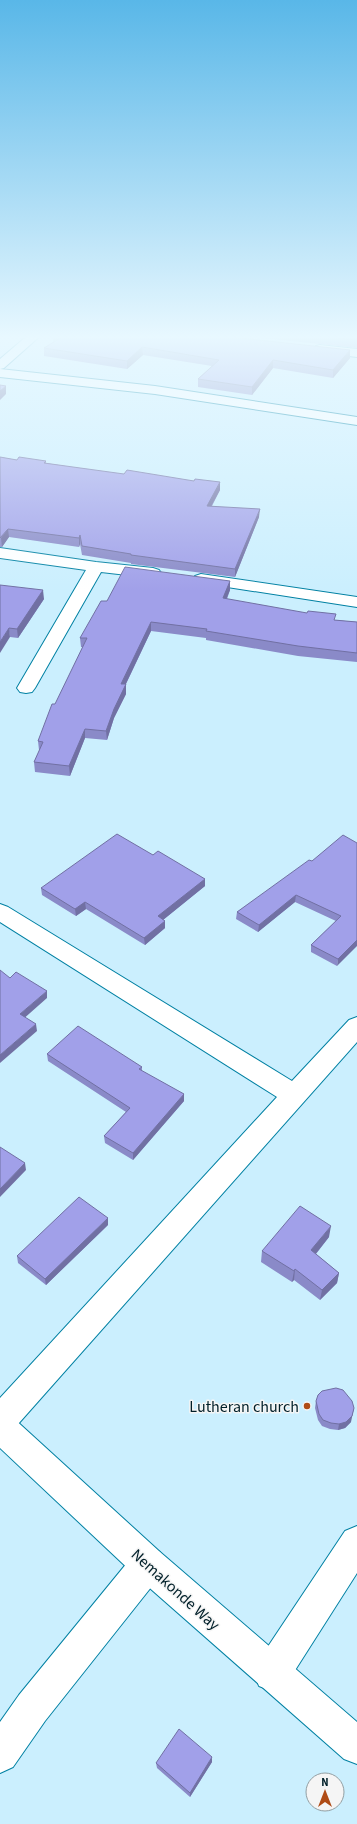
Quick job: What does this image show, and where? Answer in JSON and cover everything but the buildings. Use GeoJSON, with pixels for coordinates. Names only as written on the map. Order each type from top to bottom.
{"type":"FeatureCollection","features":[{"type":"Feature","properties":{"kind":"street"},"geometry":{"type":"LineString","coordinates":[[0,553],[96,567],[175,575],[357,602]]}},
{"type":"Feature","properties":{"kind":"street"},"geometry":{"type":"LineString","coordinates":[[26,688],[96,567]]}},
{"type":"Feature","properties":{"kind":"street"},"geometry":{"type":"LineString","coordinates":[[0,912],[295,1095]]}},
{"type":"Feature","properties":{"kind":"street"},"geometry":{"type":"LineString","coordinates":[[0,1421],[357,1026]]}},
{"type":"Feature","properties":{"kind":"street","name":"Nemakonde Way"},"geometry":{"type":"LineString","coordinates":[[0,1427],[148,1564],[357,1746]]}},
{"type":"Feature","properties":{"kind":"street"},"geometry":{"type":"LineString","coordinates":[[272,1673],[355,1552]]}},
{"type":"Feature","properties":{"kind":"street"},"geometry":{"type":"LineString","coordinates":[[0,1754],[32,1708],[148,1564]]}},
{"type":"Feature","properties":{"kind":"place","name":"Lutheran church"},"geometry":{"type":"Point","coordinates":[307,1406]}}]}
